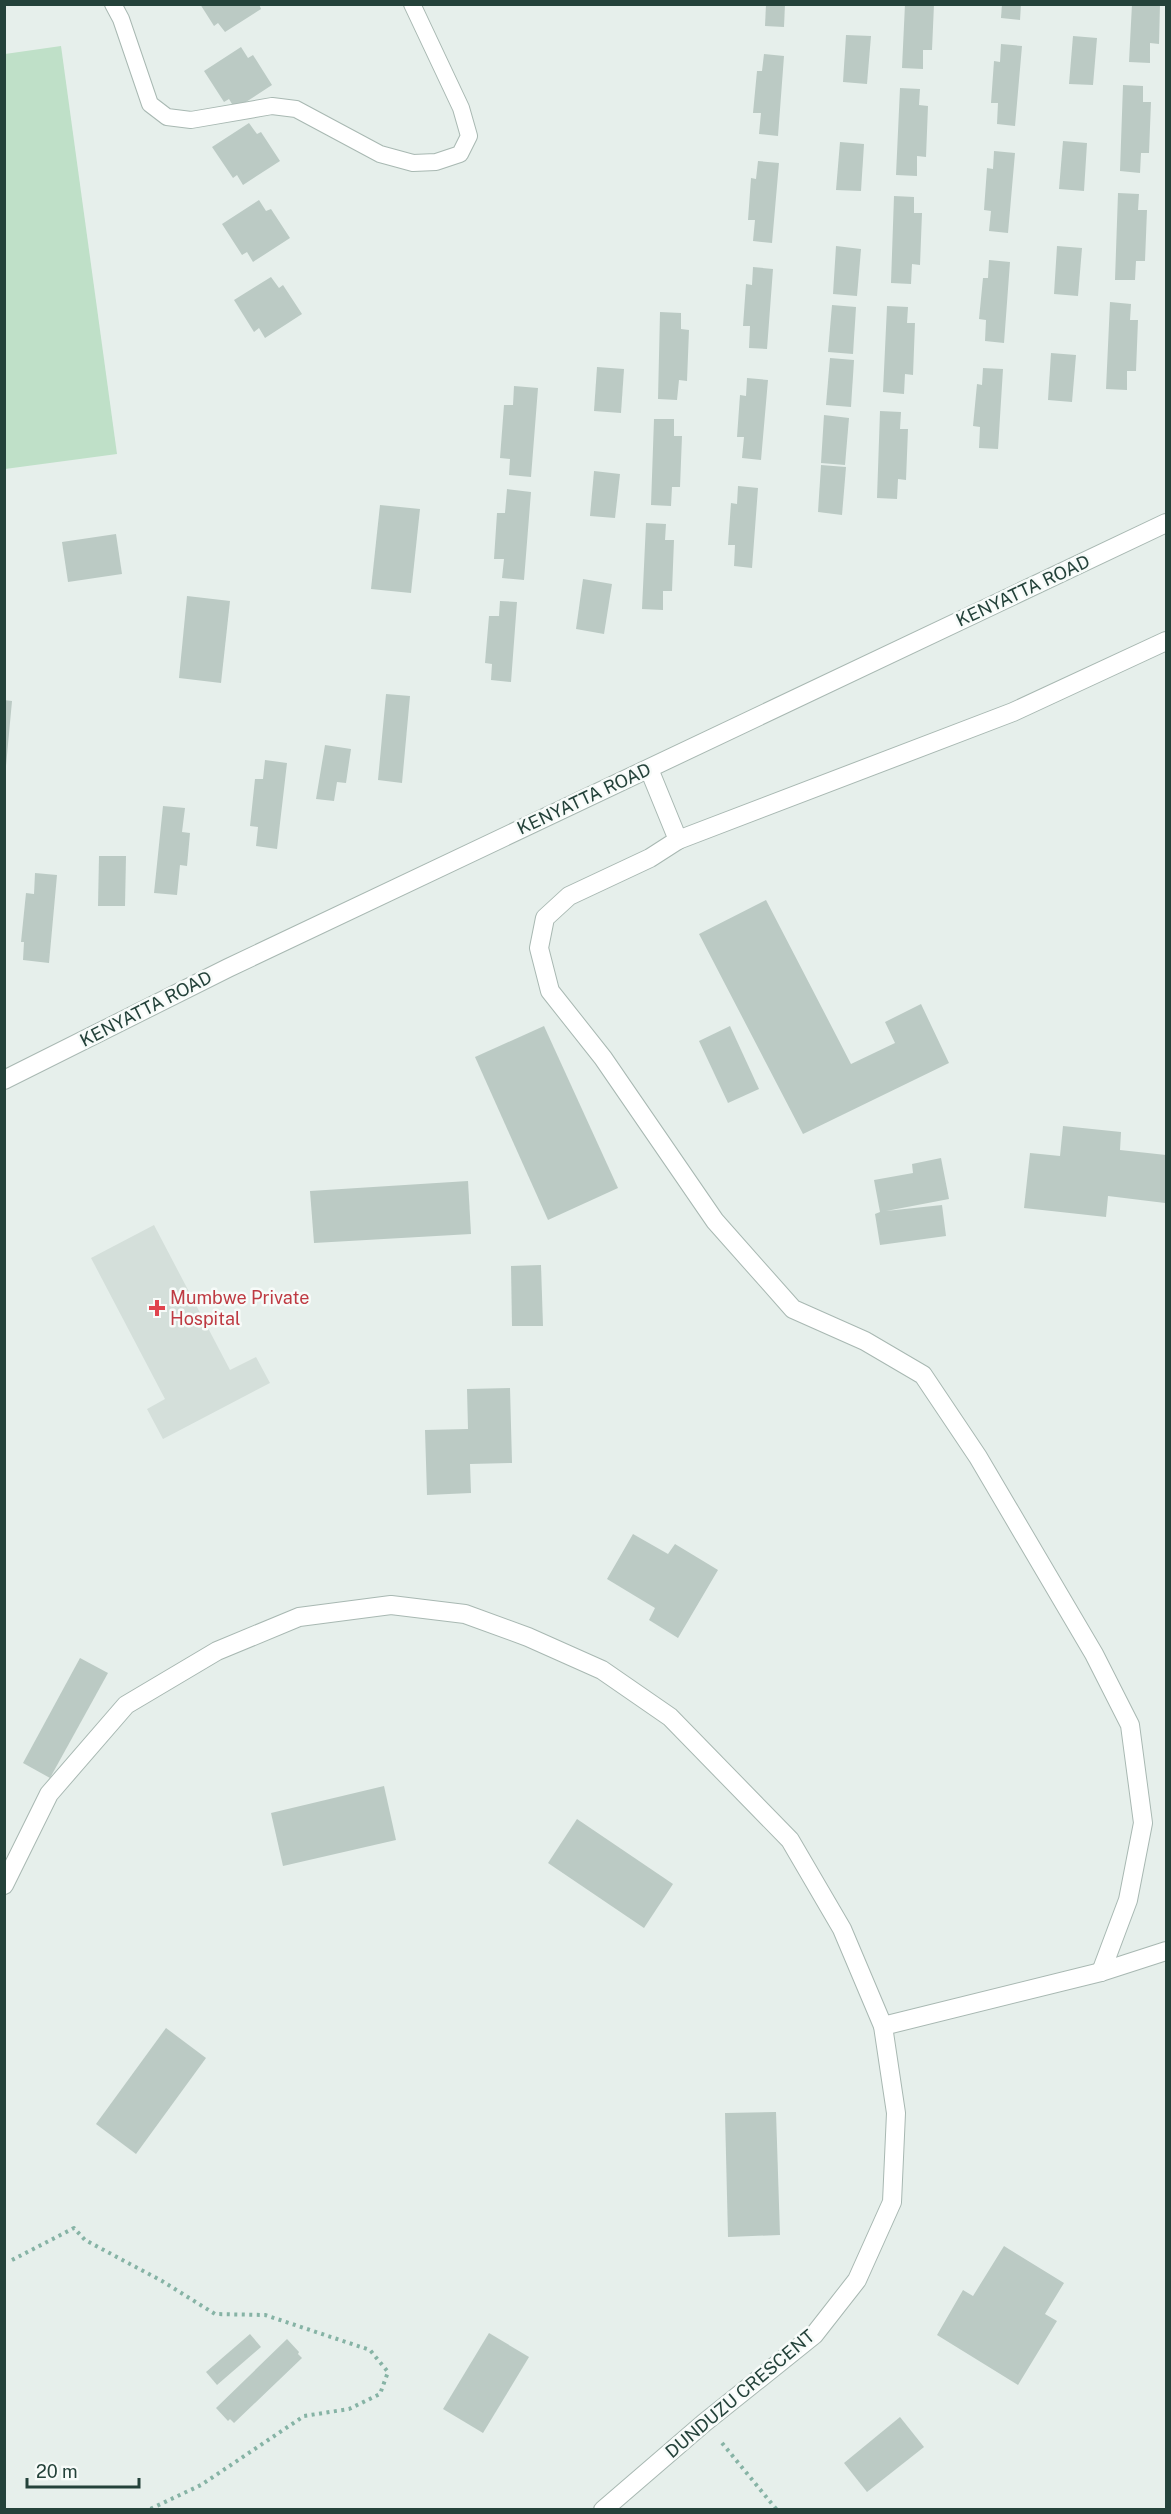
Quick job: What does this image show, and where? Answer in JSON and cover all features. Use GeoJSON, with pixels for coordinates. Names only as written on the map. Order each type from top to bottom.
{"type":"FeatureCollection","features":[{"type":"Feature","properties":{"kind":"street","name":"KENYATTA ROAD"},"geometry":{"type":"LineString","coordinates":[[4,1080],[228,968],[1167,523]]}},
{"type":"Feature","properties":{"kind":"street"},"geometry":{"type":"LineString","coordinates":[[1101,1972],[1128,1900],[1143,1823],[1130,1725],[1094,1654],[978,1457],[922,1375],[865,1341],[793,1309],[715,1221],[603,1058],[550,991],[539,948],[545,918],[569,896],[650,858],[678,840],[1012,712],[1167,640]]}},
{"type":"Feature","properties":{"kind":"street"},"geometry":{"type":"LineString","coordinates":[[649,769],[678,840]]}},
{"type":"Feature","properties":{"kind":"street","name":"DUNDUZU CRESCENT"},"geometry":{"type":"LineString","coordinates":[[4,1885],[49,1794],[126,1706],[217,1651],[299,1617],[391,1605],[465,1614],[528,1637],[602,1670],[670,1717],[790,1840],[842,1929],[883,2026],[896,2113],[892,2202],[857,2280],[814,2336],[704,2422],[603,2510]]}},
{"type":"Feature","properties":{"kind":"street"},"geometry":{"type":"LineString","coordinates":[[883,2026],[1101,1972],[1167,1951]]}},
{"type":"Feature","properties":{"kind":"lane"},"geometry":{"type":"LineString","coordinates":[[113,4],[121,20],[150,104],[167,117],[191,120],[272,106],[296,109],[380,154],[413,163],[436,162],[460,154],[469,136],[461,108],[412,4]]}},
{"type":"Feature","properties":{"kind":"path"},"geometry":{"type":"LineString","coordinates":[[12,2260],[74,2228],[85,2240],[162,2281],[215,2314],[265,2315],[370,2350],[388,2373],[380,2394],[349,2409],[303,2416],[201,2485],[148,2510]]}},
{"type":"Feature","properties":{"kind":"path"},"geometry":{"type":"LineString","coordinates":[[704,2422],[750,2474],[777,2510]]}},
{"type":"Feature","properties":{"kind":"shaded area","name":"Mumbwe Private Hospital"},"geometry":{"type":"Polygon","coordinates":[[[154,1225],[230,1370],[256,1357],[270,1383],[163,1439],[147,1409],[165,1399],[91,1258],[154,1225]]]}},
{"type":"Feature","properties":{"kind":"green space"},"geometry":{"type":"Polygon","coordinates":[[[61,46],[117,454],[5,469],[5,54],[61,46]]]}},
{"type":"Feature","properties":{"kind":"building"},"geometry":{"type":"Polygon","coordinates":[[[200,4],[259,4],[261,9],[225,32],[218,23],[214,26],[200,4]]]}},
{"type":"Feature","properties":{"kind":"building"},"geometry":{"type":"Polygon","coordinates":[[[766,4],[785,4],[784,27],[765,26],[766,4]]]}},
{"type":"Feature","properties":{"kind":"building"},"geometry":{"type":"Polygon","coordinates":[[[905,4],[934,4],[932,50],[923,50],[923,69],[902,68],[905,4]]]}},
{"type":"Feature","properties":{"kind":"building"},"geometry":{"type":"Polygon","coordinates":[[[1002,4],[1021,4],[1020,20],[1001,18],[1002,4]]]}},
{"type":"Feature","properties":{"kind":"building"},"geometry":{"type":"Polygon","coordinates":[[[1132,4],[1160,4],[1159,44],[1150,43],[1150,63],[1129,62],[1132,4]]]}},
{"type":"Feature","properties":{"kind":"building"},"geometry":{"type":"Polygon","coordinates":[[[846,35],[871,36],[867,84],[843,82],[846,35]]]}},
{"type":"Feature","properties":{"kind":"building"},"geometry":{"type":"Polygon","coordinates":[[[1073,36],[1097,38],[1093,85],[1069,84],[1073,36]]]}},
{"type":"Feature","properties":{"kind":"building"},"geometry":{"type":"Polygon","coordinates":[[[1001,44],[1022,46],[1015,126],[997,124],[998,103],[991,103],[994,61],[1000,62],[1001,44]]]}},
{"type":"Feature","properties":{"kind":"building"},"geometry":{"type":"Polygon","coordinates":[[[241,47],[248,58],[253,55],[272,85],[235,109],[229,99],[224,102],[204,71],[241,47]]]}},
{"type":"Feature","properties":{"kind":"building"},"geometry":{"type":"Polygon","coordinates":[[[764,54],[784,56],[778,136],[759,134],[761,113],[753,113],[757,71],[762,71],[764,54]]]}},
{"type":"Feature","properties":{"kind":"building"},"geometry":{"type":"Polygon","coordinates":[[[1123,85],[1143,86],[1143,102],[1151,102],[1149,153],[1141,153],[1140,173],[1120,171],[1123,85]]]}},
{"type":"Feature","properties":{"kind":"building"},"geometry":{"type":"Polygon","coordinates":[[[900,88],[920,89],[919,105],[928,106],[926,157],[917,156],[917,176],[896,175],[900,88]]]}},
{"type":"Feature","properties":{"kind":"building"},"geometry":{"type":"Polygon","coordinates":[[[249,123],[257,134],[261,132],[280,161],[243,185],[237,175],[233,178],[212,147],[249,123]]]}},
{"type":"Feature","properties":{"kind":"building"},"geometry":{"type":"Polygon","coordinates":[[[1063,141],[1087,143],[1084,191],[1059,189],[1063,141]]]}},
{"type":"Feature","properties":{"kind":"building"},"geometry":{"type":"Polygon","coordinates":[[[840,142],[864,144],[861,191],[836,190],[840,142]]]}},
{"type":"Feature","properties":{"kind":"building"},"geometry":{"type":"Polygon","coordinates":[[[994,151],[1015,153],[1008,233],[989,231],[991,211],[984,210],[987,168],[993,169],[994,151]]]}},
{"type":"Feature","properties":{"kind":"building"},"geometry":{"type":"Polygon","coordinates":[[[758,161],[779,163],[772,243],[753,241],[755,220],[748,220],[751,178],[756,179],[758,161]]]}},
{"type":"Feature","properties":{"kind":"building"},"geometry":{"type":"Polygon","coordinates":[[[1118,193],[1139,194],[1138,210],[1147,210],[1145,261],[1136,261],[1135,280],[1115,280],[1118,193]]]}},
{"type":"Feature","properties":{"kind":"building"},"geometry":{"type":"Polygon","coordinates":[[[894,196],[914,197],[914,213],[922,213],[920,265],[912,264],[911,284],[891,283],[894,196]]]}},
{"type":"Feature","properties":{"kind":"building"},"geometry":{"type":"Polygon","coordinates":[[[259,200],[266,211],[271,209],[290,238],[253,262],[247,252],[242,255],[222,224],[259,200]]]}},
{"type":"Feature","properties":{"kind":"building"},"geometry":{"type":"Polygon","coordinates":[[[836,246],[861,249],[857,296],[833,294],[836,246]]]}},
{"type":"Feature","properties":{"kind":"building"},"geometry":{"type":"Polygon","coordinates":[[[1057,246],[1082,248],[1078,296],[1054,294],[1057,246]]]}},
{"type":"Feature","properties":{"kind":"building"},"geometry":{"type":"Polygon","coordinates":[[[989,260],[1010,262],[1004,343],[985,341],[986,320],[979,319],[983,278],[988,278],[989,260]]]}},
{"type":"Feature","properties":{"kind":"building"},"geometry":{"type":"Polygon","coordinates":[[[753,267],[773,269],[767,349],[749,348],[750,326],[743,326],[746,284],[752,285],[753,267]]]}},
{"type":"Feature","properties":{"kind":"building"},"geometry":{"type":"Polygon","coordinates":[[[271,277],[279,288],[283,285],[302,314],[265,338],[259,328],[254,332],[234,300],[271,277]]]}},
{"type":"Feature","properties":{"kind":"building"},"geometry":{"type":"Polygon","coordinates":[[[1110,302],[1131,304],[1130,320],[1138,320],[1136,371],[1127,371],[1127,390],[1106,389],[1110,302]]]}},
{"type":"Feature","properties":{"kind":"building"},"geometry":{"type":"Polygon","coordinates":[[[832,305],[856,307],[853,354],[828,352],[832,305]]]}},
{"type":"Feature","properties":{"kind":"building"},"geometry":{"type":"Polygon","coordinates":[[[887,306],[908,307],[907,323],[915,323],[913,375],[905,374],[904,394],[883,392],[887,306]]]}},
{"type":"Feature","properties":{"kind":"building"},"geometry":{"type":"Polygon","coordinates":[[[660,312],[681,313],[681,329],[689,330],[687,381],[679,380],[677,400],[658,399],[660,312]]]}},
{"type":"Feature","properties":{"kind":"building"},"geometry":{"type":"Polygon","coordinates":[[[1051,353],[1076,355],[1072,402],[1048,400],[1051,353]]]}},
{"type":"Feature","properties":{"kind":"building"},"geometry":{"type":"Polygon","coordinates":[[[830,358],[854,360],[851,407],[826,405],[830,358]]]}},
{"type":"Feature","properties":{"kind":"building"},"geometry":{"type":"Polygon","coordinates":[[[597,367],[624,369],[621,413],[594,411],[597,367]]]}},
{"type":"Feature","properties":{"kind":"building"},"geometry":{"type":"Polygon","coordinates":[[[983,368],[1003,369],[998,449],[979,448],[980,427],[973,426],[977,384],[982,385],[983,368]]]}},
{"type":"Feature","properties":{"kind":"building"},"geometry":{"type":"Polygon","coordinates":[[[747,378],[768,380],[761,460],[742,458],[744,437],[737,437],[740,395],[746,396],[747,378]]]}},
{"type":"Feature","properties":{"kind":"building"},"geometry":{"type":"Polygon","coordinates":[[[514,386],[538,388],[531,477],[509,475],[510,459],[500,458],[504,405],[513,405],[514,386]]]}},
{"type":"Feature","properties":{"kind":"building"},"geometry":{"type":"Polygon","coordinates":[[[880,411],[901,412],[900,429],[908,429],[906,480],[898,479],[897,499],[877,498],[880,411]]]}},
{"type":"Feature","properties":{"kind":"building"},"geometry":{"type":"Polygon","coordinates":[[[824,415],[849,418],[845,465],[821,463],[824,415]]]}},
{"type":"Feature","properties":{"kind":"building"},"geometry":{"type":"Polygon","coordinates":[[[654,419],[674,419],[674,436],[682,436],[680,487],[672,487],[671,506],[651,505],[654,419]]]}},
{"type":"Feature","properties":{"kind":"building"},"geometry":{"type":"Polygon","coordinates":[[[821,465],[846,467],[842,515],[818,512],[821,465]]]}},
{"type":"Feature","properties":{"kind":"building"},"geometry":{"type":"Polygon","coordinates":[[[594,471],[620,474],[615,518],[590,516],[594,471]]]}},
{"type":"Feature","properties":{"kind":"building"},"geometry":{"type":"Polygon","coordinates":[[[738,486],[758,488],[752,568],[734,566],[735,545],[728,545],[731,503],[737,504],[738,486]]]}},
{"type":"Feature","properties":{"kind":"building"},"geometry":{"type":"Polygon","coordinates":[[[507,489],[531,492],[524,580],[502,578],[504,559],[494,559],[497,513],[505,513],[507,489]]]}},
{"type":"Feature","properties":{"kind":"building"},"geometry":{"type":"Polygon","coordinates":[[[380,505],[420,509],[411,593],[371,589],[380,505]]]}},
{"type":"Feature","properties":{"kind":"building"},"geometry":{"type":"Polygon","coordinates":[[[646,523],[666,524],[665,540],[674,540],[672,591],[663,591],[663,610],[642,609],[646,523]]]}},
{"type":"Feature","properties":{"kind":"building"},"geometry":{"type":"Polygon","coordinates":[[[116,534],[122,574],[68,582],[62,542],[116,534]]]}},
{"type":"Feature","properties":{"kind":"building"},"geometry":{"type":"Polygon","coordinates":[[[583,579],[612,584],[604,634],[576,629],[583,579]]]}},
{"type":"Feature","properties":{"kind":"building"},"geometry":{"type":"Polygon","coordinates":[[[187,596],[230,601],[221,683],[179,678],[187,596]]]}},
{"type":"Feature","properties":{"kind":"building"},"geometry":{"type":"Polygon","coordinates":[[[500,601],[517,602],[511,682],[491,680],[492,664],[485,663],[489,616],[499,616],[500,601]]]}},
{"type":"Feature","properties":{"kind":"building"},"geometry":{"type":"Polygon","coordinates":[[[386,694],[410,696],[402,783],[378,780],[386,694]]]}},
{"type":"Feature","properties":{"kind":"building"},"geometry":{"type":"Polygon","coordinates":[[[4,700],[12,701],[6,766],[4,765],[4,700]]]}},
{"type":"Feature","properties":{"kind":"building"},"geometry":{"type":"Polygon","coordinates":[[[325,745],[351,749],[346,783],[337,782],[334,801],[316,799],[325,745]]]}},
{"type":"Feature","properties":{"kind":"building"},"geometry":{"type":"Polygon","coordinates":[[[265,760],[287,763],[277,849],[256,846],[258,827],[250,826],[255,779],[263,779],[265,760]]]}},
{"type":"Feature","properties":{"kind":"building"},"geometry":{"type":"Polygon","coordinates":[[[163,806],[185,808],[182,832],[190,833],[187,866],[180,865],[177,895],[154,893],[163,806]]]}},
{"type":"Feature","properties":{"kind":"building"},"geometry":{"type":"Polygon","coordinates":[[[99,856],[126,856],[125,906],[98,906],[99,856]]]}},
{"type":"Feature","properties":{"kind":"building"},"geometry":{"type":"Polygon","coordinates":[[[35,873],[57,875],[49,963],[23,960],[24,942],[21,942],[26,893],[34,894],[35,873]]]}},
{"type":"Feature","properties":{"kind":"building"},"geometry":{"type":"Polygon","coordinates":[[[766,900],[851,1064],[895,1043],[885,1022],[921,1004],[949,1063],[803,1134],[699,934],[766,900]]]}},
{"type":"Feature","properties":{"kind":"building"},"geometry":{"type":"Polygon","coordinates":[[[544,1026],[618,1188],[548,1220],[475,1057],[544,1026]]]}},
{"type":"Feature","properties":{"kind":"building"},"geometry":{"type":"Polygon","coordinates":[[[730,1026],[759,1089],[728,1103],[699,1041],[730,1026]]]}},
{"type":"Feature","properties":{"kind":"building"},"geometry":{"type":"Polygon","coordinates":[[[1063,1126],[1121,1132],[1120,1150],[1166,1155],[1165,1203],[1108,1196],[1106,1217],[1024,1208],[1030,1153],[1060,1156],[1063,1126]]]}},
{"type":"Feature","properties":{"kind":"building"},"geometry":{"type":"Polygon","coordinates":[[[941,1158],[949,1199],[886,1211],[942,1205],[946,1236],[880,1245],[875,1214],[880,1212],[874,1180],[913,1173],[912,1164],[941,1158]]]}},
{"type":"Feature","properties":{"kind":"building"},"geometry":{"type":"Polygon","coordinates":[[[468,1181],[471,1234],[314,1243],[310,1191],[468,1181]]]}},
{"type":"Feature","properties":{"kind":"building"},"geometry":{"type":"Polygon","coordinates":[[[541,1265],[543,1326],[512,1326],[511,1266],[541,1265]]]}},
{"type":"Feature","properties":{"kind":"building"},"geometry":{"type":"Polygon","coordinates":[[[510,1388],[512,1463],[470,1464],[471,1493],[427,1495],[425,1430],[468,1429],[467,1389],[510,1388]]]}},
{"type":"Feature","properties":{"kind":"building"},"geometry":{"type":"Polygon","coordinates":[[[633,1534],[668,1554],[675,1544],[718,1570],[678,1638],[649,1620],[655,1608],[607,1579],[633,1534]]]}},
{"type":"Feature","properties":{"kind":"building"},"geometry":{"type":"Polygon","coordinates":[[[80,1658],[108,1673],[50,1778],[23,1763],[80,1658]]]}},
{"type":"Feature","properties":{"kind":"building"},"geometry":{"type":"Polygon","coordinates":[[[384,1786],[396,1840],[283,1866],[271,1813],[384,1786]]]}},
{"type":"Feature","properties":{"kind":"building"},"geometry":{"type":"Polygon","coordinates":[[[577,1819],[673,1884],[644,1928],[548,1863],[577,1819]]]}},
{"type":"Feature","properties":{"kind":"building"},"geometry":{"type":"Polygon","coordinates":[[[166,2028],[206,2058],[136,2154],[96,2124],[166,2028]]]}},
{"type":"Feature","properties":{"kind":"building"},"geometry":{"type":"Polygon","coordinates":[[[776,2112],[780,2235],[728,2237],[725,2113],[776,2112]]]}},
{"type":"Feature","properties":{"kind":"building"},"geometry":{"type":"Polygon","coordinates":[[[1004,2246],[1064,2283],[1045,2314],[1057,2321],[1018,2385],[937,2335],[963,2290],[973,2296],[1004,2246]]]}},
{"type":"Feature","properties":{"kind":"building"},"geometry":{"type":"Polygon","coordinates":[[[489,2333],[529,2357],[483,2433],[443,2409],[489,2333]]]}},
{"type":"Feature","properties":{"kind":"building"},"geometry":{"type":"Polygon","coordinates":[[[250,2334],[261,2347],[217,2385],[206,2372],[250,2334]]]}},
{"type":"Feature","properties":{"kind":"building"},"geometry":{"type":"Polygon","coordinates":[[[287,2339],[302,2358],[234,2423],[230,2419],[228,2421],[216,2408],[287,2339]]]}},
{"type":"Feature","properties":{"kind":"building"},"geometry":{"type":"Polygon","coordinates":[[[900,2417],[924,2447],[867,2492],[844,2463],[900,2417]]]}},
{"type":"Feature","properties":{"kind":"place","name":"Mumbwe Private Hospital"},"geometry":{"type":"Point","coordinates":[157,1308]}}]}
